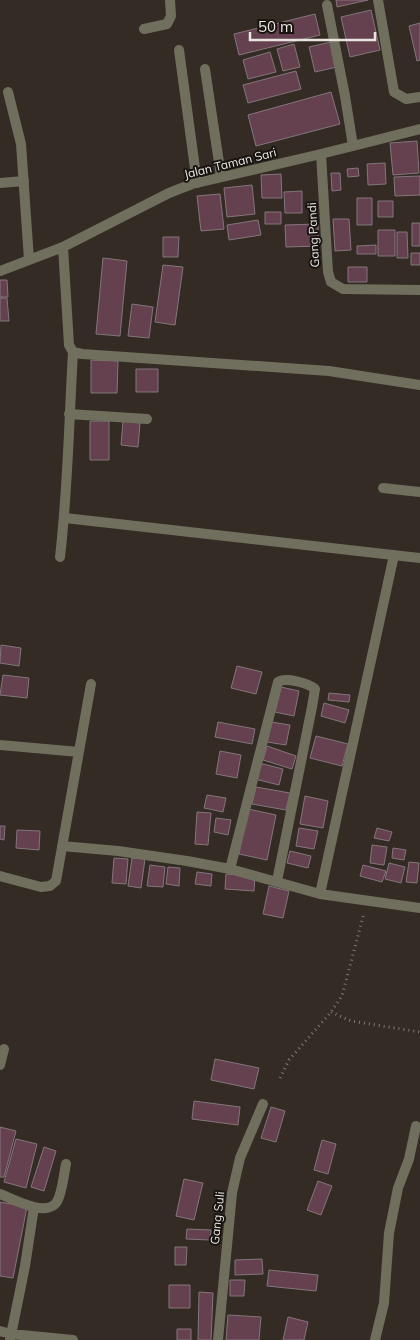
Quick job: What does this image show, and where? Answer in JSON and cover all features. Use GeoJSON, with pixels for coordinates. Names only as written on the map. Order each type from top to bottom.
{"type":"FeatureCollection","features":[{"type":"Feature","properties":{"kind":"street"},"geometry":{"type":"LineString","coordinates":[[144,30],[166,24],[171,16],[170,0]]}},
{"type":"Feature","properties":{"kind":"street"},"geometry":{"type":"LineString","coordinates":[[378,0],[394,92],[406,99],[420,97]]}},
{"type":"Feature","properties":{"kind":"street"},"geometry":{"type":"LineString","coordinates":[[327,5],[353,146]]}},
{"type":"Feature","properties":{"kind":"street"},"geometry":{"type":"LineString","coordinates":[[179,50],[197,183]]}},
{"type":"Feature","properties":{"kind":"street"},"geometry":{"type":"LineString","coordinates":[[205,69],[221,176]]}},
{"type":"Feature","properties":{"kind":"street"},"geometry":{"type":"LineString","coordinates":[[8,92],[22,144],[29,260]]}},
{"type":"Feature","properties":{"kind":"street","name":"Jalan Taman Sari"},"geometry":{"type":"LineString","coordinates":[[0,271],[63,247],[169,193],[197,183],[420,129]]}},
{"type":"Feature","properties":{"kind":"street","name":"Gang Pandi"},"geometry":{"type":"LineString","coordinates":[[321,154],[328,272],[331,282],[343,289],[420,290]]}},
{"type":"Feature","properties":{"kind":"street"},"geometry":{"type":"LineString","coordinates":[[0,183],[24,181]]}},
{"type":"Feature","properties":{"kind":"street"},"geometry":{"type":"LineString","coordinates":[[60,557],[68,472],[73,352],[69,345],[63,247]]}},
{"type":"Feature","properties":{"kind":"street"},"geometry":{"type":"LineString","coordinates":[[73,352],[329,371],[420,385]]}},
{"type":"Feature","properties":{"kind":"street"},"geometry":{"type":"LineString","coordinates":[[69,414],[147,419]]}},
{"type":"Feature","properties":{"kind":"street"},"geometry":{"type":"LineString","coordinates":[[383,488],[420,492]]}},
{"type":"Feature","properties":{"kind":"street"},"geometry":{"type":"LineString","coordinates":[[65,518],[420,558]]}},
{"type":"Feature","properties":{"kind":"street"},"geometry":{"type":"LineString","coordinates":[[320,894],[394,555]]}},
{"type":"Feature","properties":{"kind":"street"},"geometry":{"type":"LineString","coordinates":[[230,869],[278,682],[285,680],[311,686],[315,689],[312,707],[277,881]]}},
{"type":"Feature","properties":{"kind":"street"},"geometry":{"type":"LineString","coordinates":[[0,876],[41,887],[50,886],[56,880],[91,684]]}},
{"type":"Feature","properties":{"kind":"street"},"geometry":{"type":"LineString","coordinates":[[0,744],[79,752]]}},
{"type":"Feature","properties":{"kind":"street"},"geometry":{"type":"LineString","coordinates":[[62,846],[118,851],[230,869],[320,894],[420,908]]}},
{"type":"Feature","properties":{"kind":"street"},"geometry":{"type":"LineString","coordinates":[[0,1065],[4,1049]]}},
{"type":"Feature","properties":{"kind":"street","name":"Gang Suli"},"geometry":{"type":"LineString","coordinates":[[218,1340],[232,1193],[240,1158],[262,1104]]}},
{"type":"Feature","properties":{"kind":"street"},"geometry":{"type":"LineString","coordinates":[[375,1340],[384,1302],[389,1234],[398,1188],[409,1159],[416,1126]]}},
{"type":"Feature","properties":{"kind":"street"},"geometry":{"type":"LineString","coordinates":[[0,1194],[34,1207],[47,1208],[57,1202],[66,1164]]}},
{"type":"Feature","properties":{"kind":"street"},"geometry":{"type":"LineString","coordinates":[[11,1337],[34,1207]]}},
{"type":"Feature","properties":{"kind":"street"},"geometry":{"type":"LineString","coordinates":[[0,1331],[11,1337],[73,1340]]}},
{"type":"Feature","properties":{"kind":"path"},"geometry":{"type":"LineString","coordinates":[[280,1078],[289,1060],[332,1012],[342,996],[361,928],[366,900]]}},
{"type":"Feature","properties":{"kind":"path"},"geometry":{"type":"LineString","coordinates":[[332,1012],[351,1021],[420,1032]]}},
{"type":"Feature","properties":{"kind":"building"},"geometry":{"type":"Polygon","coordinates":[[[336,0],[368,0],[337,7],[336,0]]]}},
{"type":"Feature","properties":{"kind":"building"},"geometry":{"type":"Polygon","coordinates":[[[371,10],[380,50],[350,57],[341,17],[371,10]]]}},
{"type":"Feature","properties":{"kind":"building"},"geometry":{"type":"Polygon","coordinates":[[[315,14],[320,35],[239,55],[234,34],[315,14]]]}},
{"type":"Feature","properties":{"kind":"building"},"geometry":{"type":"Polygon","coordinates":[[[420,23],[420,60],[417,61],[409,26],[420,23]]]}},
{"type":"Feature","properties":{"kind":"building"},"geometry":{"type":"Polygon","coordinates":[[[331,42],[337,67],[315,72],[309,47],[331,42]]]}},
{"type":"Feature","properties":{"kind":"building"},"geometry":{"type":"Polygon","coordinates":[[[294,44],[300,67],[283,71],[277,49],[294,44]]]}},
{"type":"Feature","properties":{"kind":"building"},"geometry":{"type":"Polygon","coordinates":[[[270,52],[276,72],[248,79],[243,60],[270,52]]]}},
{"type":"Feature","properties":{"kind":"building"},"geometry":{"type":"Polygon","coordinates":[[[296,71],[301,89],[248,103],[243,85],[296,71]]]}},
{"type":"Feature","properties":{"kind":"building"},"geometry":{"type":"Polygon","coordinates":[[[331,92],[340,124],[256,146],[248,115],[331,92]]]}},
{"type":"Feature","properties":{"kind":"building"},"geometry":{"type":"Polygon","coordinates":[[[417,141],[419,173],[393,175],[390,143],[417,141]]]}},
{"type":"Feature","properties":{"kind":"building"},"geometry":{"type":"Polygon","coordinates":[[[385,163],[386,184],[368,185],[367,164],[385,163]]]}},
{"type":"Feature","properties":{"kind":"building"},"geometry":{"type":"Polygon","coordinates":[[[358,168],[359,176],[348,177],[347,169],[358,168]]]}},
{"type":"Feature","properties":{"kind":"building"},"geometry":{"type":"Polygon","coordinates":[[[331,173],[340,173],[341,190],[332,191],[331,173]]]}},
{"type":"Feature","properties":{"kind":"building"},"geometry":{"type":"Polygon","coordinates":[[[281,174],[282,198],[262,198],[261,175],[281,174]]]}},
{"type":"Feature","properties":{"kind":"building"},"geometry":{"type":"Polygon","coordinates":[[[420,176],[420,195],[395,196],[394,177],[420,176]]]}},
{"type":"Feature","properties":{"kind":"building"},"geometry":{"type":"Polygon","coordinates":[[[252,185],[255,214],[227,217],[224,188],[252,185]]]}},
{"type":"Feature","properties":{"kind":"building"},"geometry":{"type":"Polygon","coordinates":[[[302,191],[302,213],[285,213],[284,192],[302,191]]]}},
{"type":"Feature","properties":{"kind":"building"},"geometry":{"type":"Polygon","coordinates":[[[220,194],[224,229],[201,231],[197,196],[220,194]]]}},
{"type":"Feature","properties":{"kind":"building"},"geometry":{"type":"Polygon","coordinates":[[[357,198],[372,198],[372,225],[357,225],[357,198]]]}},
{"type":"Feature","properties":{"kind":"building"},"geometry":{"type":"Polygon","coordinates":[[[378,201],[393,201],[393,217],[378,217],[378,201]]]}},
{"type":"Feature","properties":{"kind":"building"},"geometry":{"type":"Polygon","coordinates":[[[265,212],[281,212],[281,224],[265,224],[265,212]]]}},
{"type":"Feature","properties":{"kind":"building"},"geometry":{"type":"Polygon","coordinates":[[[333,219],[349,219],[351,250],[335,251],[333,219]]]}},
{"type":"Feature","properties":{"kind":"building"},"geometry":{"type":"Polygon","coordinates":[[[258,220],[261,235],[229,240],[227,225],[258,220]]]}},
{"type":"Feature","properties":{"kind":"building"},"geometry":{"type":"Polygon","coordinates":[[[412,223],[420,223],[420,246],[412,246],[412,223]]]}},
{"type":"Feature","properties":{"kind":"building"},"geometry":{"type":"Polygon","coordinates":[[[318,224],[318,246],[286,247],[285,225],[318,224]]]}},
{"type":"Feature","properties":{"kind":"building"},"geometry":{"type":"Polygon","coordinates":[[[378,230],[395,230],[395,256],[378,256],[378,230]]]}},
{"type":"Feature","properties":{"kind":"building"},"geometry":{"type":"Polygon","coordinates":[[[397,232],[407,232],[408,258],[397,258],[397,232]]]}},
{"type":"Feature","properties":{"kind":"building"},"geometry":{"type":"Polygon","coordinates":[[[163,237],[179,237],[178,257],[163,257],[163,237]]]}},
{"type":"Feature","properties":{"kind":"building"},"geometry":{"type":"Polygon","coordinates":[[[376,245],[376,254],[357,254],[357,246],[376,245]]]}},
{"type":"Feature","properties":{"kind":"building"},"geometry":{"type":"Polygon","coordinates":[[[411,253],[420,253],[420,265],[411,265],[411,253]]]}},
{"type":"Feature","properties":{"kind":"building"},"geometry":{"type":"Polygon","coordinates":[[[103,258],[127,261],[120,336],[96,334],[103,258]]]}},
{"type":"Feature","properties":{"kind":"building"},"geometry":{"type":"Polygon","coordinates":[[[163,265],[183,267],[175,325],[155,322],[163,265]]]}},
{"type":"Feature","properties":{"kind":"building"},"geometry":{"type":"Polygon","coordinates":[[[348,267],[367,267],[367,282],[348,282],[348,267]]]}},
{"type":"Feature","properties":{"kind":"building"},"geometry":{"type":"Polygon","coordinates":[[[0,280],[7,280],[8,297],[0,297],[0,280]]]}},
{"type":"Feature","properties":{"kind":"building"},"geometry":{"type":"Polygon","coordinates":[[[0,298],[7,298],[9,321],[0,321],[0,298]]]}},
{"type":"Feature","properties":{"kind":"building"},"geometry":{"type":"Polygon","coordinates":[[[132,304],[153,307],[149,338],[128,336],[132,304]]]}},
{"type":"Feature","properties":{"kind":"building"},"geometry":{"type":"Polygon","coordinates":[[[91,360],[118,361],[117,393],[91,393],[91,360]]]}},
{"type":"Feature","properties":{"kind":"building"},"geometry":{"type":"Polygon","coordinates":[[[136,369],[158,369],[158,392],[136,392],[136,369]]]}},
{"type":"Feature","properties":{"kind":"building"},"geometry":{"type":"Polygon","coordinates":[[[90,421],[109,421],[109,460],[90,460],[90,421]]]}},
{"type":"Feature","properties":{"kind":"building"},"geometry":{"type":"Polygon","coordinates":[[[123,421],[140,423],[138,447],[121,445],[123,421]]]}},
{"type":"Feature","properties":{"kind":"building"},"geometry":{"type":"Polygon","coordinates":[[[1,645],[21,648],[19,666],[0,663],[1,645]]]}},
{"type":"Feature","properties":{"kind":"building"},"geometry":{"type":"Polygon","coordinates":[[[237,666],[262,672],[256,694],[231,688],[237,666]]]}},
{"type":"Feature","properties":{"kind":"building"},"geometry":{"type":"Polygon","coordinates":[[[3,675],[29,678],[27,698],[0,695],[3,675]]]}},
{"type":"Feature","properties":{"kind":"building"},"geometry":{"type":"Polygon","coordinates":[[[281,687],[299,691],[294,716],[275,712],[281,687]]]}},
{"type":"Feature","properties":{"kind":"building"},"geometry":{"type":"Polygon","coordinates":[[[329,693],[350,695],[349,702],[328,700],[329,693]]]}},
{"type":"Feature","properties":{"kind":"building"},"geometry":{"type":"Polygon","coordinates":[[[324,703],[349,710],[345,723],[321,716],[324,703]]]}},
{"type":"Feature","properties":{"kind":"building"},"geometry":{"type":"Polygon","coordinates":[[[218,722],[255,729],[252,744],[215,737],[218,722]]]}},
{"type":"Feature","properties":{"kind":"building"},"geometry":{"type":"Polygon","coordinates":[[[271,722],[290,725],[286,745],[267,742],[271,722]]]}},
{"type":"Feature","properties":{"kind":"building"},"geometry":{"type":"Polygon","coordinates":[[[316,736],[348,744],[342,766],[310,758],[316,736]]]}},
{"type":"Feature","properties":{"kind":"building"},"geometry":{"type":"Polygon","coordinates":[[[267,746],[296,756],[292,769],[263,760],[267,746]]]}},
{"type":"Feature","properties":{"kind":"building"},"geometry":{"type":"Polygon","coordinates":[[[220,751],[241,755],[237,778],[216,774],[220,751]]]}},
{"type":"Feature","properties":{"kind":"building"},"geometry":{"type":"Polygon","coordinates":[[[259,763],[283,769],[279,785],[255,779],[259,763]]]}},
{"type":"Feature","properties":{"kind":"building"},"geometry":{"type":"Polygon","coordinates":[[[256,787],[290,793],[286,810],[252,804],[256,787]]]}},
{"type":"Feature","properties":{"kind":"building"},"geometry":{"type":"Polygon","coordinates":[[[207,795],[226,798],[223,812],[204,808],[207,795]]]}},
{"type":"Feature","properties":{"kind":"building"},"geometry":{"type":"Polygon","coordinates":[[[305,796],[328,801],[323,828],[300,824],[305,796]]]}},
{"type":"Feature","properties":{"kind":"building"},"geometry":{"type":"Polygon","coordinates":[[[248,809],[276,815],[267,860],[239,854],[248,809]]]}},
{"type":"Feature","properties":{"kind":"building"},"geometry":{"type":"Polygon","coordinates":[[[197,812],[211,813],[208,845],[195,844],[197,812]]]}},
{"type":"Feature","properties":{"kind":"building"},"geometry":{"type":"Polygon","coordinates":[[[216,818],[231,820],[228,835],[214,832],[216,818]]]}},
{"type":"Feature","properties":{"kind":"building"},"geometry":{"type":"Polygon","coordinates":[[[0,826],[5,826],[4,840],[0,839],[0,826]]]}},
{"type":"Feature","properties":{"kind":"building"},"geometry":{"type":"Polygon","coordinates":[[[299,828],[318,831],[314,849],[296,846],[299,828]]]}},
{"type":"Feature","properties":{"kind":"building"},"geometry":{"type":"Polygon","coordinates":[[[377,828],[392,832],[389,841],[374,838],[377,828]]]}},
{"type":"Feature","properties":{"kind":"building"},"geometry":{"type":"Polygon","coordinates":[[[17,830],[40,831],[39,850],[16,848],[17,830]]]}},
{"type":"Feature","properties":{"kind":"building"},"geometry":{"type":"Polygon","coordinates":[[[372,845],[387,847],[384,865],[370,863],[372,845]]]}},
{"type":"Feature","properties":{"kind":"building"},"geometry":{"type":"Polygon","coordinates":[[[393,848],[406,850],[404,860],[392,858],[393,848]]]}},
{"type":"Feature","properties":{"kind":"building"},"geometry":{"type":"Polygon","coordinates":[[[290,851],[311,856],[308,868],[287,863],[290,851]]]}},
{"type":"Feature","properties":{"kind":"building"},"geometry":{"type":"Polygon","coordinates":[[[114,858],[128,859],[126,884],[112,883],[114,858]]]}},
{"type":"Feature","properties":{"kind":"building"},"geometry":{"type":"Polygon","coordinates":[[[132,858],[145,859],[141,888],[128,886],[132,858]]]}},
{"type":"Feature","properties":{"kind":"building"},"geometry":{"type":"Polygon","coordinates":[[[409,862],[419,863],[417,883],[406,882],[409,862]]]}},
{"type":"Feature","properties":{"kind":"building"},"geometry":{"type":"Polygon","coordinates":[[[389,863],[405,867],[401,883],[385,879],[389,863]]]}},
{"type":"Feature","properties":{"kind":"building"},"geometry":{"type":"Polygon","coordinates":[[[150,865],[165,867],[163,887],[147,886],[150,865]]]}},
{"type":"Feature","properties":{"kind":"building"},"geometry":{"type":"Polygon","coordinates":[[[363,865],[386,871],[382,882],[360,876],[363,865]]]}},
{"type":"Feature","properties":{"kind":"building"},"geometry":{"type":"Polygon","coordinates":[[[168,867],[180,868],[179,886],[166,884],[168,867]]]}},
{"type":"Feature","properties":{"kind":"building"},"geometry":{"type":"Polygon","coordinates":[[[197,872],[212,874],[211,886],[195,884],[197,872]]]}},
{"type":"Feature","properties":{"kind":"building"},"geometry":{"type":"Polygon","coordinates":[[[226,874],[255,876],[254,891],[225,889],[226,874]]]}},
{"type":"Feature","properties":{"kind":"building"},"geometry":{"type":"Polygon","coordinates":[[[269,886],[289,891],[283,918],[263,914],[269,886]]]}},
{"type":"Feature","properties":{"kind":"building"},"geometry":{"type":"Polygon","coordinates":[[[215,1059],[259,1068],[254,1089],[211,1080],[215,1059]]]}},
{"type":"Feature","properties":{"kind":"building"},"geometry":{"type":"Polygon","coordinates":[[[194,1101],[240,1107],[238,1125],[192,1119],[194,1101]]]}},
{"type":"Feature","properties":{"kind":"building"},"geometry":{"type":"Polygon","coordinates":[[[271,1107],[285,1111],[276,1142],[261,1138],[271,1107]]]}},
{"type":"Feature","properties":{"kind":"building"},"geometry":{"type":"Polygon","coordinates":[[[0,1127],[16,1131],[4,1177],[0,1177],[0,1127]]]}},
{"type":"Feature","properties":{"kind":"building"},"geometry":{"type":"Polygon","coordinates":[[[16,1139],[37,1144],[26,1188],[4,1182],[16,1139]]]}},
{"type":"Feature","properties":{"kind":"building"},"geometry":{"type":"Polygon","coordinates":[[[322,1140],[336,1144],[328,1174],[314,1170],[322,1140]]]}},
{"type":"Feature","properties":{"kind":"building"},"geometry":{"type":"Polygon","coordinates":[[[44,1147],[56,1151],[44,1191],[31,1187],[44,1147]]]}},
{"type":"Feature","properties":{"kind":"building"},"geometry":{"type":"Polygon","coordinates":[[[184,1179],[203,1183],[194,1220],[176,1216],[184,1179]]]}},
{"type":"Feature","properties":{"kind":"building"},"geometry":{"type":"Polygon","coordinates":[[[318,1181],[332,1186],[321,1215],[307,1210],[318,1181]]]}},
{"type":"Feature","properties":{"kind":"building"},"geometry":{"type":"Polygon","coordinates":[[[0,1202],[27,1207],[13,1278],[0,1276],[0,1202]]]}},
{"type":"Feature","properties":{"kind":"building"},"geometry":{"type":"Polygon","coordinates":[[[187,1229],[211,1230],[210,1240],[186,1239],[187,1229]]]}},
{"type":"Feature","properties":{"kind":"building"},"geometry":{"type":"Polygon","coordinates":[[[175,1247],[187,1247],[186,1265],[175,1265],[175,1247]]]}},
{"type":"Feature","properties":{"kind":"building"},"geometry":{"type":"Polygon","coordinates":[[[262,1259],[263,1274],[235,1275],[235,1260],[262,1259]]]}},
{"type":"Feature","properties":{"kind":"building"},"geometry":{"type":"Polygon","coordinates":[[[269,1270],[318,1275],[316,1291],[267,1286],[269,1270]]]}},
{"type":"Feature","properties":{"kind":"building"},"geometry":{"type":"Polygon","coordinates":[[[230,1280],[245,1280],[244,1296],[230,1296],[230,1280]]]}},
{"type":"Feature","properties":{"kind":"building"},"geometry":{"type":"Polygon","coordinates":[[[169,1285],[190,1285],[190,1308],[169,1308],[169,1285]]]}},
{"type":"Feature","properties":{"kind":"building"},"geometry":{"type":"Polygon","coordinates":[[[199,1292],[213,1293],[211,1340],[198,1340],[199,1292]]]}},
{"type":"Feature","properties":{"kind":"building"},"geometry":{"type":"Polygon","coordinates":[[[228,1315],[261,1317],[259,1340],[226,1340],[228,1315]]]}},
{"type":"Feature","properties":{"kind":"building"},"geometry":{"type":"Polygon","coordinates":[[[288,1317],[308,1322],[304,1340],[283,1340],[288,1317]]]}},
{"type":"Feature","properties":{"kind":"building"},"geometry":{"type":"Polygon","coordinates":[[[177,1329],[191,1329],[191,1340],[177,1340],[177,1329]]]}}]}
